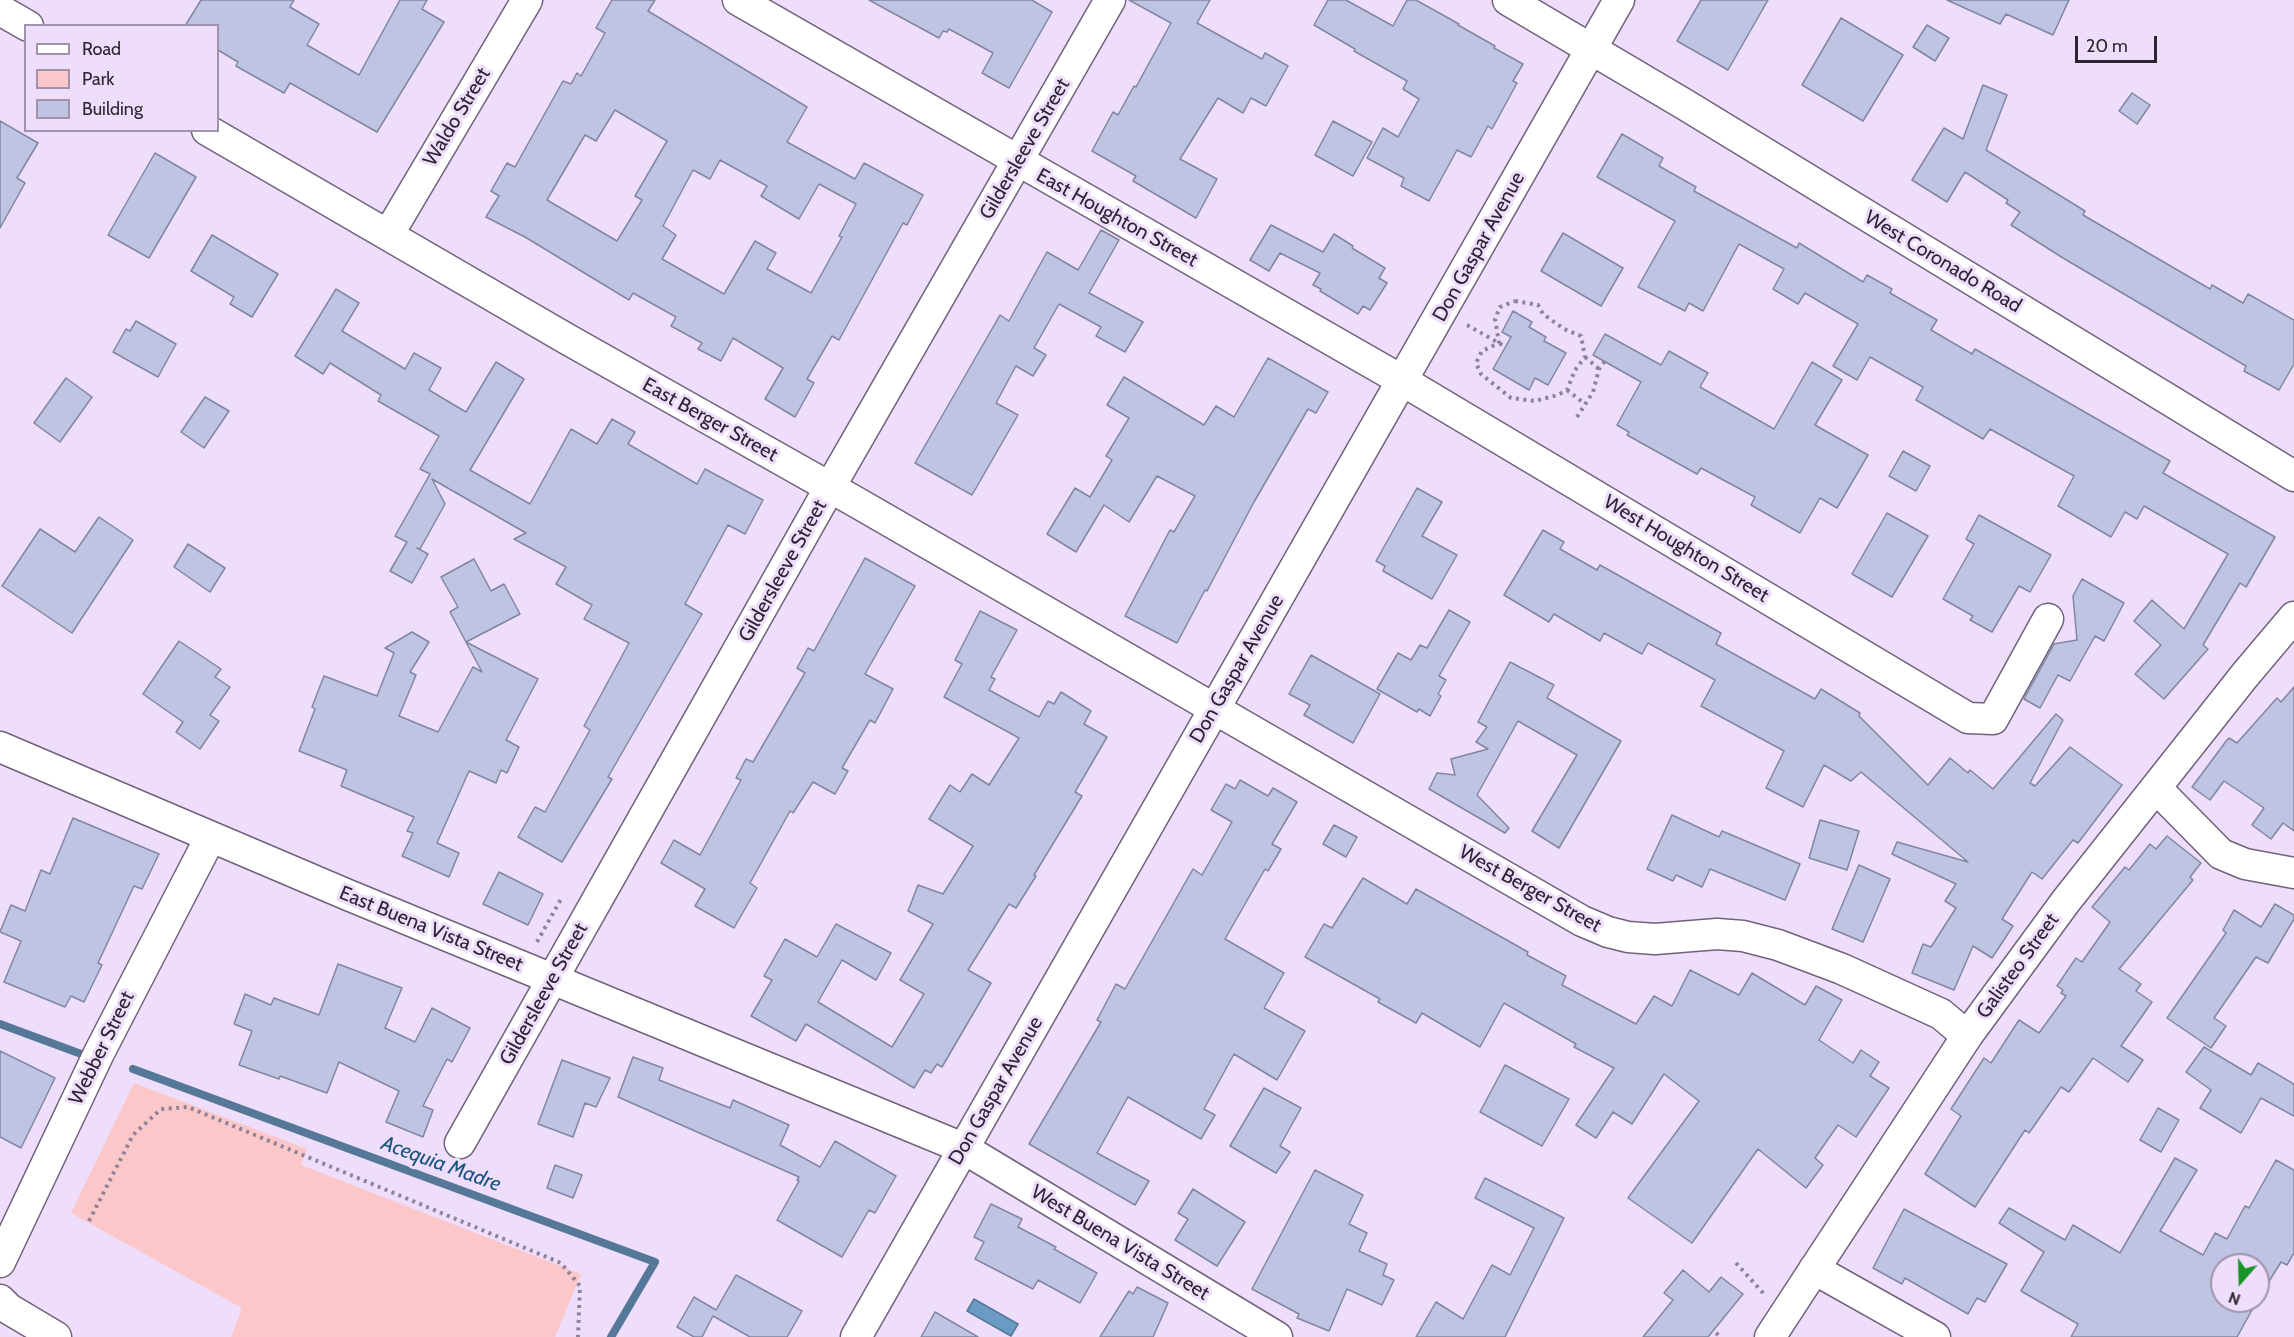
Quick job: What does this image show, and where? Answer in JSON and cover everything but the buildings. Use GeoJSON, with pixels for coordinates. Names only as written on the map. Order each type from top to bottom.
{"type":"FeatureCollection","features":[{"type":"Feature","properties":{"kind":"street","name":"Waldo Street"},"geometry":{"type":"LineString","coordinates":[[388,234],[527,0]]}},
{"type":"Feature","properties":{"kind":"street","name":"East Houghton Street"},"geometry":{"type":"LineString","coordinates":[[738,0],[1403,381]]}},
{"type":"Feature","properties":{"kind":"street","name":"Gildersleeve Street"},"geometry":{"type":"LineString","coordinates":[[460,1143],[830,488],[1110,0]]}},
{"type":"Feature","properties":{"kind":"street","name":"West Coronado Road"},"geometry":{"type":"LineString","coordinates":[[1508,0],[1684,104],[2294,476]]}},
{"type":"Feature","properties":{"kind":"street","name":"Don Gaspar Avenue"},"geometry":{"type":"LineString","coordinates":[[856,1337],[1619,0]]}},
{"type":"Feature","properties":{"kind":"street","name":"East Berger Street"},"geometry":{"type":"LineString","coordinates":[[210,132],[1214,710]]}},
{"type":"Feature","properties":{"kind":"street","name":"West Houghton Street"},"geometry":{"type":"LineString","coordinates":[[1403,381],[1968,718],[1993,719],[2048,619]]}},
{"type":"Feature","properties":{"kind":"street","name":"Galisteo Street"},"geometry":{"type":"LineString","coordinates":[[1770,1337],[1967,1036],[2066,901],[2294,616]]}},
{"type":"Feature","properties":{"kind":"street","name":"West Berger Street"},"geometry":{"type":"LineString","coordinates":[[1214,710],[1582,921],[1608,932],[1628,937],[1655,939],[1717,934],[1743,936],[1778,945],[1842,969],[1941,1014],[1967,1036]]}},
{"type":"Feature","properties":{"kind":"street","name":"East Buena Vista Street"},"geometry":{"type":"LineString","coordinates":[[0,747],[210,838],[963,1148]]}},
{"type":"Feature","properties":{"kind":"street"},"geometry":{"type":"LineString","coordinates":[[2156,788],[2221,854],[2245,864],[2294,873]]}},
{"type":"Feature","properties":{"kind":"street","name":"Webber Street"},"geometry":{"type":"LineString","coordinates":[[0,1262],[96,1060],[210,838]]}},
{"type":"Feature","properties":{"kind":"street","name":"West Buena Vista Street"},"geometry":{"type":"LineString","coordinates":[[963,1148],[1277,1337]]}},
{"type":"Feature","properties":{"kind":"street"},"geometry":{"type":"LineString","coordinates":[[1814,1269],[1935,1337]]}},
{"type":"Feature","properties":{"kind":"street"},"geometry":{"type":"LineString","coordinates":[[0,1300],[9,1309],[56,1337]]}},
{"type":"Feature","properties":{"kind":"path"},"geometry":{"type":"LineString","coordinates":[[1499,343],[1495,319],[1500,307],[1515,301],[1538,305],[1543,314],[1564,329],[1581,336],[1585,357],[1599,369]]}},
{"type":"Feature","properties":{"kind":"path"},"geometry":{"type":"LineString","coordinates":[[1470,326],[1506,347]]}},
{"type":"Feature","properties":{"kind":"path"},"geometry":{"type":"LineString","coordinates":[[1499,343],[1482,351],[1476,363],[1481,374],[1511,398],[1535,400],[1558,395],[1567,390],[1575,370],[1585,357]]}},
{"type":"Feature","properties":{"kind":"path"},"geometry":{"type":"LineString","coordinates":[[1577,417],[1593,392],[1599,369],[1605,362]]}},
{"type":"Feature","properties":{"kind":"path"},"geometry":{"type":"LineString","coordinates":[[1567,390],[1585,404]]}},
{"type":"Feature","properties":{"kind":"path"},"geometry":{"type":"LineString","coordinates":[[534,947],[561,899]]}},
{"type":"Feature","properties":{"kind":"path"},"geometry":{"type":"LineString","coordinates":[[89,1221],[133,1135],[162,1109],[189,1107],[561,1263],[580,1286],[578,1337]]}},
{"type":"Feature","properties":{"kind":"path"},"geometry":{"type":"LineString","coordinates":[[1736,1263],[1768,1298]]}},
{"type":"Feature","properties":{"kind":"path"},"geometry":{"type":"LineString","coordinates":[[1716,1333],[1721,1337]]}},
{"type":"Feature","properties":{"kind":"green space"},"geometry":{"type":"Polygon","coordinates":[[[134,1083],[307,1149],[301,1165],[581,1274],[555,1337],[231,1337],[242,1308],[71,1213],[134,1083]]]}},
{"type":"Feature","properties":{"kind":"water"},"geometry":{"type":"Polygon","coordinates":[[[974,1299],[1018,1324],[1011,1336],[967,1311],[974,1299]]]}},
{"type":"Feature","properties":{"kind":"waterway","name":"Acequia Madre"},"geometry":{"type":"LineString","coordinates":[[0,1024],[92,1058]]}},
{"type":"Feature","properties":{"kind":"waterway","name":"Acequia Madre"},"geometry":{"type":"LineString","coordinates":[[133,1069],[655,1262],[611,1337]]}}]}
